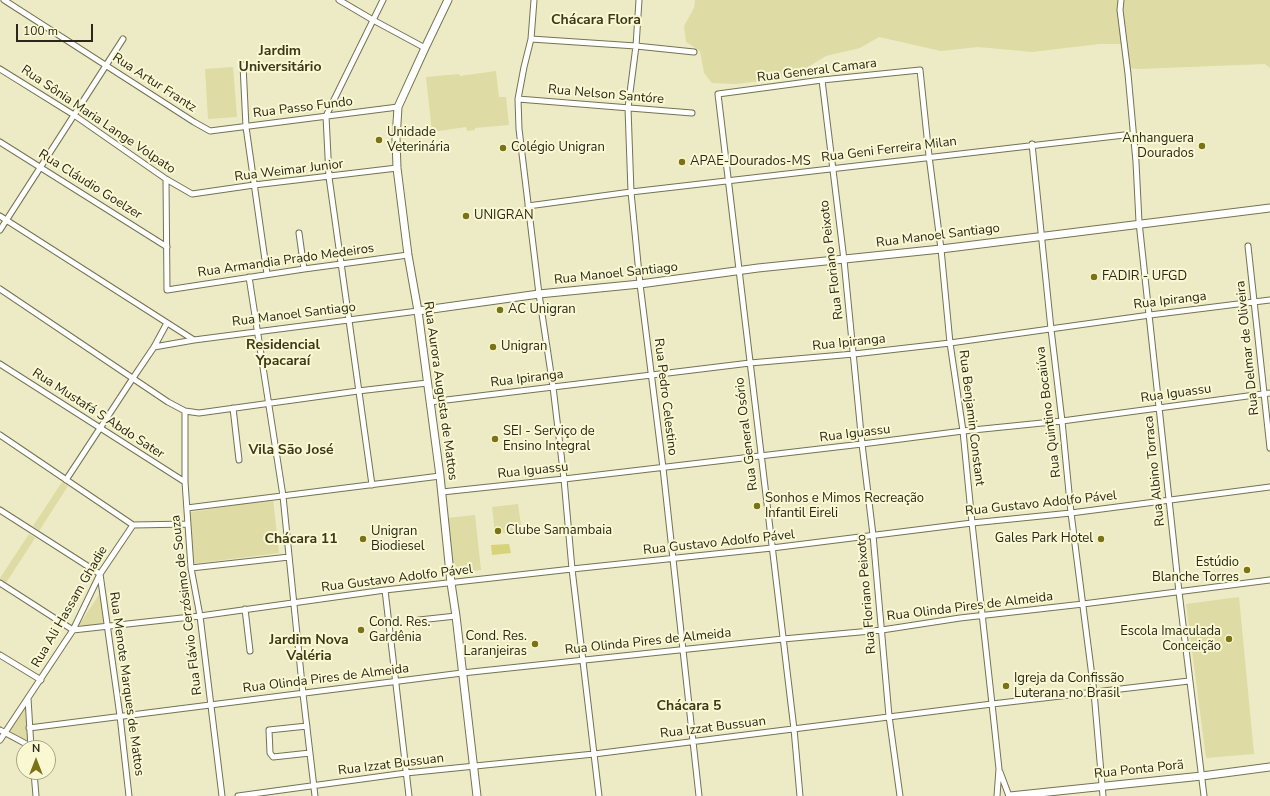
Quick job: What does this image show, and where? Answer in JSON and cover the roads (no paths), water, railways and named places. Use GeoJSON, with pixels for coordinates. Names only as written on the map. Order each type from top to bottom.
{"type":"FeatureCollection","features":[{"type":"Feature","properties":{"kind":"street","name":"Rua Artur Frantz"},"geometry":{"type":"LineString","coordinates":[[4,0],[210,131]]}},
{"type":"Feature","properties":{"kind":"street"},"geometry":{"type":"LineString","coordinates":[[339,0],[425,48]]}},
{"type":"Feature","properties":{"kind":"street"},"geometry":{"type":"LineString","coordinates":[[372,485],[329,177],[326,116],[383,0]]}},
{"type":"Feature","properties":{"kind":"street","name":"Rua Aurora Augusta de Mattos"},"geometry":{"type":"LineString","coordinates":[[448,0],[398,107],[396,139],[397,168],[440,476],[451,583],[477,796]]}},
{"type":"Feature","properties":{"kind":"street"},"geometry":{"type":"LineString","coordinates":[[534,0],[531,39],[518,99],[519,129],[539,294],[553,387],[564,479],[572,569],[599,796]]}},
{"type":"Feature","properties":{"kind":"street","name":"Rua Pedro Celestino"},"geometry":{"type":"LineString","coordinates":[[639,0],[636,46],[628,108],[631,192],[640,284],[663,468],[699,796]]}},
{"type":"Feature","properties":{"kind":"street","name":"Rua Albino Torraca"},"geometry":{"type":"LineString","coordinates":[[1121,0],[1120,10],[1133,134],[1139,224],[1189,681],[1204,796]]}},
{"type":"Feature","properties":{"kind":"street"},"geometry":{"type":"LineString","coordinates":[[0,230],[123,39]]}},
{"type":"Feature","properties":{"kind":"street"},"geometry":{"type":"LineString","coordinates":[[531,39],[636,46],[694,52]]}},
{"type":"Feature","properties":{"kind":"street"},"geometry":{"type":"LineString","coordinates":[[244,65],[246,127],[267,274]]}},
{"type":"Feature","properties":{"kind":"street","name":"Rua Sônia Maria Lange Volpato"},"geometry":{"type":"LineString","coordinates":[[0,69],[74,115],[184,190]]}},
{"type":"Feature","properties":{"kind":"street","name":"Rua General Camara"},"geometry":{"type":"LineString","coordinates":[[718,94],[822,80],[920,70]]}},
{"type":"Feature","properties":{"kind":"street","name":"Rua Benjamin Constant"},"geometry":{"type":"LineString","coordinates":[[920,70],[941,249],[950,343],[963,431],[983,615],[999,769],[997,796]]}},
{"type":"Feature","properties":{"kind":"street","name":"Rua Floriano Peixoto"},"geometry":{"type":"LineString","coordinates":[[822,80],[844,260],[862,444],[873,535],[889,716],[900,796]]}},
{"type":"Feature","properties":{"kind":"street","name":"Rua General Osório"},"geometry":{"type":"LineString","coordinates":[[718,94],[794,729],[800,796]]}},
{"type":"Feature","properties":{"kind":"street","name":"Rua Nelson Santóre"},"geometry":{"type":"LineString","coordinates":[[518,99],[692,113]]}},
{"type":"Feature","properties":{"kind":"street","name":"Rua Passo Fundo"},"geometry":{"type":"LineString","coordinates":[[210,131],[398,107]]}},
{"type":"Feature","properties":{"kind":"street","name":"Rua Geni Ferreira Milan"},"geometry":{"type":"LineString","coordinates":[[528,206],[929,156],[1133,134]]}},
{"type":"Feature","properties":{"kind":"street","name":"Rua Cláudio Goelzer"},"geometry":{"type":"LineString","coordinates":[[0,142],[167,247]]}},
{"type":"Feature","properties":{"kind":"street","name":"Rua Quintino Bocaiúva"},"geometry":{"type":"LineString","coordinates":[[1032,144],[1071,513],[1094,692],[1103,796]]}},
{"type":"Feature","properties":{"kind":"street","name":"Rua Weimar Junior"},"geometry":{"type":"LineString","coordinates":[[184,190],[192,194],[397,168]]}},
{"type":"Feature","properties":{"kind":"street"},"geometry":{"type":"LineString","coordinates":[[166,179],[167,247]]}},
{"type":"Feature","properties":{"kind":"street","name":"Rua Manoel Santiago"},"geometry":{"type":"LineString","coordinates":[[154,347],[194,340],[418,312],[539,294],[640,284],[739,271],[941,249],[1270,208]]}},
{"type":"Feature","properties":{"kind":"street"},"geometry":{"type":"LineString","coordinates":[[0,216],[194,340]]}},
{"type":"Feature","properties":{"kind":"street"},"geometry":{"type":"LineString","coordinates":[[299,233],[304,269]]}},
{"type":"Feature","properties":{"kind":"street","name":"Rua Delmar de Oliveira"},"geometry":{"type":"LineString","coordinates":[[1248,246],[1270,448]]}},
{"type":"Feature","properties":{"kind":"street","name":"Rua Armandia Prado Medeiros"},"geometry":{"type":"LineString","coordinates":[[167,247],[167,290],[408,254]]}},
{"type":"Feature","properties":{"kind":"street"},"geometry":{"type":"LineString","coordinates":[[249,277],[283,496],[293,603],[315,796]]}},
{"type":"Feature","properties":{"kind":"street"},"geometry":{"type":"LineString","coordinates":[[0,289],[168,402],[185,411],[199,413],[269,402],[427,383]]}},
{"type":"Feature","properties":{"kind":"street","name":"Rua Ipiranga"},"geometry":{"type":"LineString","coordinates":[[430,402],[750,363],[854,354],[950,343],[1150,314],[1270,300]]}},
{"type":"Feature","properties":{"kind":"street"},"geometry":{"type":"LineString","coordinates":[[66,480],[154,347],[167,323]]}},
{"type":"Feature","properties":{"kind":"street","name":"Rua Mustafá S Abdo Sater"},"geometry":{"type":"LineString","coordinates":[[0,364],[185,482]]}},
{"type":"Feature","properties":{"kind":"street","name":"Rua Iguassu"},"geometry":{"type":"LineString","coordinates":[[442,492],[663,468],[1062,420],[1270,393]]}},
{"type":"Feature","properties":{"kind":"street"},"geometry":{"type":"LineString","coordinates":[[233,408],[239,460]]}},
{"type":"Feature","properties":{"kind":"street","name":"Rua Flávio Cerzósimo de Souza"},"geometry":{"type":"LineString","coordinates":[[185,411],[185,482],[191,568],[200,616],[222,796]]}},
{"type":"Feature","properties":{"kind":"street"},"geometry":{"type":"LineString","coordinates":[[0,435],[133,525],[188,524]]}},
{"type":"Feature","properties":{"kind":"street"},"geometry":{"type":"LineString","coordinates":[[187,508],[440,476]]}},
{"type":"Feature","properties":{"kind":"street","name":"Rua Gustavo Adolfo Pável"},"geometry":{"type":"LineString","coordinates":[[73,630],[200,616],[385,590],[772,548],[972,523],[1071,513],[1270,487]]}},
{"type":"Feature","properties":{"kind":"street"},"geometry":{"type":"LineString","coordinates":[[0,510],[100,574]]}},
{"type":"Feature","properties":{"kind":"street","name":"Rua Ali Hassam Ghadie"},"geometry":{"type":"LineString","coordinates":[[0,740],[2,731],[41,680],[73,630],[100,574],[133,525]]}},
{"type":"Feature","properties":{"kind":"street"},"geometry":{"type":"LineString","coordinates":[[191,568],[289,557]]}},
{"type":"Feature","properties":{"kind":"street","name":"Rua Menote Marques de Mattos"},"geometry":{"type":"LineString","coordinates":[[100,574],[120,716],[129,796]]}},
{"type":"Feature","properties":{"kind":"street","name":"Rua Olinda Pires de Almeida"},"geometry":{"type":"LineString","coordinates":[[29,728],[583,660],[882,630],[983,615],[1270,580]]}},
{"type":"Feature","properties":{"kind":"street"},"geometry":{"type":"LineString","coordinates":[[0,583],[73,630]]}},
{"type":"Feature","properties":{"kind":"street"},"geometry":{"type":"LineString","coordinates":[[385,590],[409,796]]}},
{"type":"Feature","properties":{"kind":"street"},"geometry":{"type":"LineString","coordinates":[[245,609],[250,651]]}},
{"type":"Feature","properties":{"kind":"street"},"geometry":{"type":"LineString","coordinates":[[419,620],[456,616]]}},
{"type":"Feature","properties":{"kind":"street"},"geometry":{"type":"LineString","coordinates":[[0,655],[41,680]]}},
{"type":"Feature","properties":{"kind":"street","name":"Rua Izzat Bussuan"},"geometry":{"type":"LineString","coordinates":[[238,796],[406,773],[594,754],[889,716],[1189,681]]}},
{"type":"Feature","properties":{"kind":"street"},"geometry":{"type":"LineString","coordinates":[[28,698],[30,740]]}},
{"type":"Feature","properties":{"kind":"street"},"geometry":{"type":"LineString","coordinates":[[307,726],[269,730],[270,753],[273,757],[310,753]]}},
{"type":"Feature","properties":{"kind":"street"},"geometry":{"type":"LineString","coordinates":[[2,731],[18,740]]}},
{"type":"Feature","properties":{"kind":"street","name":"Rua Ponta Porã"},"geometry":{"type":"LineString","coordinates":[[1009,796],[1202,776],[1270,767]]}},
{"type":"Feature","properties":{"kind":"street","name":"Rua Benjamin Constant"},"geometry":{"type":"LineString","coordinates":[[999,769],[1009,796]]}},
{"type":"Feature","properties":{"kind":"street"},"geometry":{"type":"LineString","coordinates":[[35,780],[36,796]]}},
{"type":"Feature","properties":{"kind":"place","name":"Unidade Veterinária"},"geometry":{"type":"Point","coordinates":[379,140]}},
{"type":"Feature","properties":{"kind":"place","name":"Anhanguera Dourados"},"geometry":{"type":"Point","coordinates":[1202,146]}},
{"type":"Feature","properties":{"kind":"place","name":"Colégio Unigran"},"geometry":{"type":"Point","coordinates":[503,148]}},
{"type":"Feature","properties":{"kind":"place","name":"APAE-Dourados-MS"},"geometry":{"type":"Point","coordinates":[682,162]}},
{"type":"Feature","properties":{"kind":"place","name":"UNIGRAN"},"geometry":{"type":"Point","coordinates":[466,216]}},
{"type":"Feature","properties":{"kind":"place","name":"FADIR - UFGD"},"geometry":{"type":"Point","coordinates":[1094,277]}},
{"type":"Feature","properties":{"kind":"place","name":"AC Unigran"},"geometry":{"type":"Point","coordinates":[500,310]}},
{"type":"Feature","properties":{"kind":"place","name":"Unigran"},"geometry":{"type":"Point","coordinates":[493,347]}},
{"type":"Feature","properties":{"kind":"place","name":"SEI - Serviço de Ensino Integral"},"geometry":{"type":"Point","coordinates":[495,439]}},
{"type":"Feature","properties":{"kind":"place","name":"Sonhos e Mimos Recreação Infantil Eireli"},"geometry":{"type":"Point","coordinates":[757,506]}},
{"type":"Feature","properties":{"kind":"place","name":"Clube Samambaia"},"geometry":{"type":"Point","coordinates":[498,531]}},
{"type":"Feature","properties":{"kind":"place","name":"Unigran Biodiesel"},"geometry":{"type":"Point","coordinates":[363,539]}},
{"type":"Feature","properties":{"kind":"place","name":"Gales Park Hotel"},"geometry":{"type":"Point","coordinates":[1101,539]}},
{"type":"Feature","properties":{"kind":"place","name":"Estúdio Blanche Torres"},"geometry":{"type":"Point","coordinates":[1247,570]}},
{"type":"Feature","properties":{"kind":"place","name":"Cond. Res. Gardênia"},"geometry":{"type":"Point","coordinates":[361,630]}},
{"type":"Feature","properties":{"kind":"place","name":"Escola Imaculada Conceição"},"geometry":{"type":"Point","coordinates":[1229,639]}},
{"type":"Feature","properties":{"kind":"place","name":"Cond. Res. Laranjeiras"},"geometry":{"type":"Point","coordinates":[535,644]}},
{"type":"Feature","properties":{"kind":"place","name":"Igreja da Confissão Luterana no Brasil"},"geometry":{"type":"Point","coordinates":[1006,686]}},
{"type":"Feature","properties":{"kind":"district","name":"Chácara Flora"},"geometry":{"type":"Point","coordinates":[596,21]}},
{"type":"Feature","properties":{"kind":"district","name":"Jardim Universitário"},"geometry":{"type":"Point","coordinates":[280,60]}},
{"type":"Feature","properties":{"kind":"district","name":"Residencial Ypacaraí"},"geometry":{"type":"Point","coordinates":[283,354]}},
{"type":"Feature","properties":{"kind":"district","name":"Vila São José"},"geometry":{"type":"Point","coordinates":[291,451]}},
{"type":"Feature","properties":{"kind":"district","name":"Chácara 11"},"geometry":{"type":"Point","coordinates":[301,540]}},
{"type":"Feature","properties":{"kind":"district","name":"Jardim Nova Valéria"},"geometry":{"type":"Point","coordinates":[309,650]}},
{"type":"Feature","properties":{"kind":"district","name":"Chácara 5"},"geometry":{"type":"Point","coordinates":[689,707]}}]}
